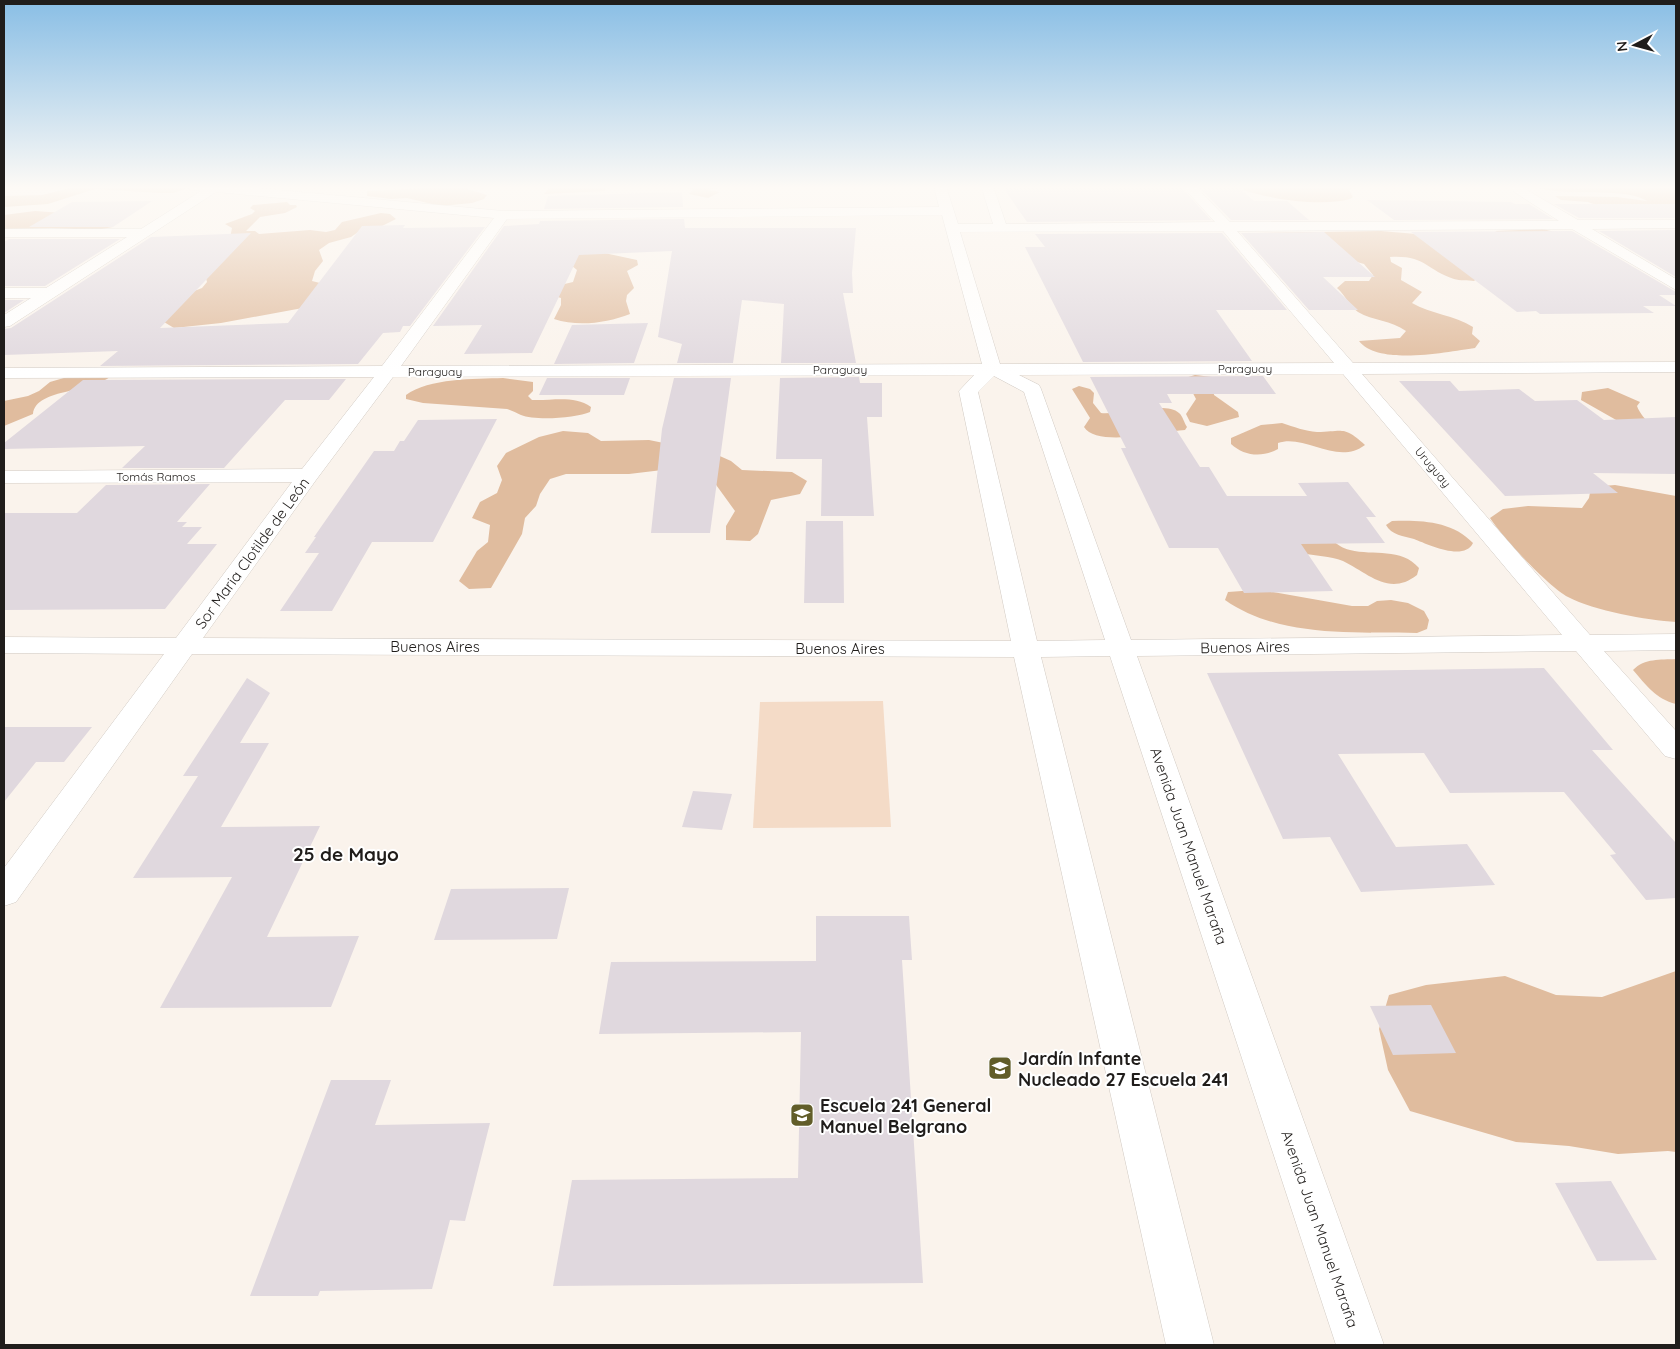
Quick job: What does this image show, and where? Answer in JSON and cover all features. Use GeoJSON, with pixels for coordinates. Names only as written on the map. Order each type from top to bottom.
{"type":"FeatureCollection","features":[{"type":"Feature","properties":{"kind":"street"},"geometry":{"type":"LineString","coordinates":[[4,322],[118,249]]}},
{"type":"Feature","properties":{"kind":"street","name":"Sor Maria Clotilde de León"},"geometry":{"type":"LineString","coordinates":[[4,893],[308,475],[478,249]]}},
{"type":"Feature","properties":{"kind":"street"},"geometry":{"type":"LineString","coordinates":[[957,249],[992,368],[968,391],[1026,649],[1190,1345]]}},
{"type":"Feature","properties":{"kind":"street","name":"Uruguay"},"geometry":{"type":"LineString","coordinates":[[1246,249],[1676,749]]}},
{"type":"Feature","properties":{"kind":"street"},"geometry":{"type":"LineString","coordinates":[[1615,249],[1676,285]]}},
{"type":"Feature","properties":{"kind":"street"},"geometry":{"type":"LineString","coordinates":[[4,293],[49,293]]}},
{"type":"Feature","properties":{"kind":"street","name":"Paraguay"},"geometry":{"type":"LineString","coordinates":[[4,373],[1676,367]]}},
{"type":"Feature","properties":{"kind":"street","name":"Avenida Juan Manuel Maraña"},"geometry":{"type":"LineString","coordinates":[[992,368],[1032,389],[1360,1345]]}},
{"type":"Feature","properties":{"kind":"street","name":"Tomás Ramos"},"geometry":{"type":"LineString","coordinates":[[4,476],[308,475]]}},
{"type":"Feature","properties":{"kind":"street","name":"Buenos Aires"},"geometry":{"type":"LineString","coordinates":[[4,645],[1026,649],[1676,642]]}},
{"type":"Feature","properties":{"kind":"shaded area"},"geometry":{"type":"Polygon","coordinates":[[[223,249],[320,249],[319,250],[323,261],[315,271],[312,281],[320,283],[308,307],[221,323],[174,328],[164,322],[189,293],[202,288],[207,282],[206,278],[223,249]]]}},
{"type":"Feature","properties":{"kind":"shaded area"},"geometry":{"type":"Polygon","coordinates":[[[1312,249],[1545,249],[1480,276],[1474,281],[1454,279],[1411,258],[1390,257],[1391,262],[1402,268],[1401,280],[1422,292],[1412,303],[1466,323],[1473,327],[1472,334],[1480,341],[1475,348],[1431,354],[1397,355],[1381,353],[1368,349],[1359,341],[1400,338],[1406,331],[1400,327],[1358,312],[1337,288],[1345,281],[1369,281],[1373,275],[1364,264],[1312,249]]]}},
{"type":"Feature","properties":{"kind":"shaded area"},"geometry":{"type":"Polygon","coordinates":[[[595,251],[637,260],[638,265],[627,271],[634,288],[627,295],[626,301],[630,314],[612,320],[592,323],[573,323],[554,319],[561,305],[561,298],[548,294],[556,286],[573,282],[577,270],[571,265],[577,253],[595,251]]]}},
{"type":"Feature","properties":{"kind":"shaded area"},"geometry":{"type":"Polygon","coordinates":[[[113,374],[93,385],[44,399],[37,405],[33,414],[4,426],[4,401],[28,396],[39,391],[50,382],[74,375],[113,374]]]}},
{"type":"Feature","properties":{"kind":"shaded area"},"geometry":{"type":"Polygon","coordinates":[[[1195,375],[1212,377],[1214,395],[1238,412],[1239,417],[1207,426],[1190,422],[1186,414],[1196,399],[1185,378],[1195,375]]]}},
{"type":"Feature","properties":{"kind":"shaded area"},"geometry":{"type":"Polygon","coordinates":[[[503,378],[533,382],[533,391],[528,396],[532,400],[563,399],[577,401],[591,407],[590,412],[566,417],[536,418],[527,417],[507,409],[423,403],[406,399],[406,395],[416,389],[439,382],[503,378]]]}},
{"type":"Feature","properties":{"kind":"shaded area"},"geometry":{"type":"Polygon","coordinates":[[[1079,386],[1090,389],[1094,393],[1093,403],[1101,413],[1164,408],[1179,413],[1187,427],[1185,430],[1131,437],[1102,436],[1091,433],[1084,427],[1090,418],[1072,389],[1079,386]]]}},
{"type":"Feature","properties":{"kind":"shaded area"},"geometry":{"type":"Polygon","coordinates":[[[1608,388],[1640,402],[1637,406],[1643,417],[1659,431],[1676,441],[1676,454],[1581,400],[1582,392],[1608,388]]]}},
{"type":"Feature","properties":{"kind":"shaded area"},"geometry":{"type":"Polygon","coordinates":[[[1282,423],[1317,432],[1347,432],[1365,445],[1354,451],[1344,452],[1289,441],[1278,443],[1278,449],[1260,455],[1247,453],[1231,444],[1231,438],[1261,425],[1282,423]]]}},
{"type":"Feature","properties":{"kind":"shaded area"},"geometry":{"type":"Polygon","coordinates":[[[563,431],[588,433],[601,441],[649,440],[713,453],[731,461],[742,470],[792,472],[807,481],[800,494],[771,500],[758,534],[750,541],[726,540],[726,526],[735,511],[714,482],[679,468],[629,474],[566,474],[550,479],[540,494],[536,506],[525,518],[522,534],[491,588],[469,589],[459,581],[477,551],[488,542],[490,525],[472,518],[480,502],[497,493],[502,480],[497,466],[506,453],[539,437],[563,431]]]}},
{"type":"Feature","properties":{"kind":"shaded area"},"geometry":{"type":"Polygon","coordinates":[[[1615,485],[1676,496],[1676,622],[1621,614],[1592,607],[1568,597],[1549,583],[1526,561],[1490,518],[1503,509],[1528,506],[1582,508],[1589,498],[1591,487],[1615,485]]]}},
{"type":"Feature","properties":{"kind":"shaded area"},"geometry":{"type":"Polygon","coordinates":[[[1392,521],[1435,523],[1456,530],[1473,543],[1462,551],[1445,550],[1394,533],[1386,525],[1392,521]]]}},
{"type":"Feature","properties":{"kind":"shaded area"},"geometry":{"type":"Polygon","coordinates":[[[1294,529],[1321,531],[1336,544],[1350,550],[1387,553],[1404,557],[1412,561],[1419,568],[1417,575],[1397,584],[1388,583],[1370,577],[1343,561],[1301,553],[1294,529]]]}},
{"type":"Feature","properties":{"kind":"shaded area"},"geometry":{"type":"Polygon","coordinates":[[[1228,592],[1273,592],[1352,606],[1368,606],[1377,601],[1391,600],[1408,603],[1424,611],[1429,620],[1427,629],[1417,633],[1343,632],[1293,627],[1269,621],[1246,612],[1225,600],[1228,592]]]}},
{"type":"Feature","properties":{"kind":"shaded area"},"geometry":{"type":"Polygon","coordinates":[[[1676,659],[1676,704],[1657,695],[1633,670],[1643,663],[1676,659]]]}},
{"type":"Feature","properties":{"kind":"shaded area"},"geometry":{"type":"Polygon","coordinates":[[[883,701],[891,827],[753,828],[760,702],[883,701]]]}},
{"type":"Feature","properties":{"kind":"shaded area"},"geometry":{"type":"Polygon","coordinates":[[[1676,971],[1676,1152],[1618,1154],[1569,1146],[1516,1142],[1410,1111],[1388,1070],[1379,1029],[1389,995],[1426,985],[1505,976],[1556,995],[1602,997],[1676,971]]]}},
{"type":"Feature","properties":{"kind":"building"},"geometry":{"type":"Polygon","coordinates":[[[4,249],[104,249],[45,286],[4,286],[4,249]]]}},
{"type":"Feature","properties":{"kind":"building"},"geometry":{"type":"Polygon","coordinates":[[[133,249],[236,249],[160,328],[288,323],[344,249],[468,249],[410,326],[403,326],[400,332],[383,333],[358,364],[100,366],[118,351],[4,355],[4,329],[11,328],[133,249]]]}},
{"type":"Feature","properties":{"kind":"building"},"geometry":{"type":"Polygon","coordinates":[[[488,249],[854,249],[852,273],[853,293],[843,293],[856,363],[781,363],[784,304],[742,300],[733,363],[677,363],[682,344],[658,337],[672,251],[579,255],[532,353],[464,354],[482,325],[433,326],[488,249]]]}},
{"type":"Feature","properties":{"kind":"building"},"geometry":{"type":"Polygon","coordinates":[[[1026,249],[1235,249],[1287,310],[1216,310],[1252,361],[1083,362],[1026,249]]]}},
{"type":"Feature","properties":{"kind":"building"},"geometry":{"type":"Polygon","coordinates":[[[1255,249],[1343,249],[1375,277],[1323,277],[1358,310],[1309,310],[1255,249]]]}},
{"type":"Feature","properties":{"kind":"building"},"geometry":{"type":"Polygon","coordinates":[[[1433,249],[1603,249],[1676,292],[1676,295],[1659,295],[1676,306],[1643,306],[1654,313],[1540,314],[1536,311],[1517,312],[1433,249]]]}},
{"type":"Feature","properties":{"kind":"building"},"geometry":{"type":"Polygon","coordinates":[[[1629,249],[1676,249],[1676,277],[1629,249]]]}},
{"type":"Feature","properties":{"kind":"building"},"geometry":{"type":"Polygon","coordinates":[[[4,300],[24,300],[4,313],[4,300]]]}},
{"type":"Feature","properties":{"kind":"building"},"geometry":{"type":"Polygon","coordinates":[[[648,323],[634,363],[554,364],[572,325],[648,323]]]}},
{"type":"Feature","properties":{"kind":"building"},"geometry":{"type":"Polygon","coordinates":[[[1263,376],[1276,394],[1167,394],[1172,403],[1159,403],[1200,467],[1209,467],[1227,496],[1307,496],[1298,483],[1348,482],[1376,517],[1366,517],[1385,543],[1301,544],[1333,591],[1244,593],[1218,548],[1169,548],[1121,448],[1126,448],[1090,377],[1263,376]]]}},
{"type":"Feature","properties":{"kind":"building"},"geometry":{"type":"Polygon","coordinates":[[[859,377],[860,383],[882,383],[882,417],[867,417],[874,516],[821,516],[822,459],[776,459],[780,378],[859,377]]]}},
{"type":"Feature","properties":{"kind":"building"},"geometry":{"type":"Polygon","coordinates":[[[547,378],[630,378],[624,395],[539,395],[547,378]]]}},
{"type":"Feature","properties":{"kind":"building"},"geometry":{"type":"Polygon","coordinates":[[[674,378],[731,378],[710,533],[651,533],[662,429],[674,378]]]}},
{"type":"Feature","properties":{"kind":"building"},"geometry":{"type":"Polygon","coordinates":[[[346,379],[329,400],[285,400],[224,468],[122,468],[145,446],[4,449],[4,443],[83,380],[346,379]]]}},
{"type":"Feature","properties":{"kind":"building"},"geometry":{"type":"Polygon","coordinates":[[[1399,381],[1450,381],[1459,391],[1519,389],[1535,401],[1577,400],[1604,420],[1676,417],[1676,474],[1593,473],[1618,493],[1505,496],[1399,381]]]}},
{"type":"Feature","properties":{"kind":"building"},"geometry":{"type":"Polygon","coordinates":[[[497,419],[433,542],[372,542],[332,611],[280,611],[319,553],[305,553],[316,537],[314,537],[374,451],[394,451],[400,441],[404,441],[418,420],[497,419]]]}},
{"type":"Feature","properties":{"kind":"building"},"geometry":{"type":"Polygon","coordinates":[[[210,484],[177,522],[187,522],[182,527],[202,527],[187,544],[217,544],[165,609],[4,610],[4,513],[77,513],[106,485],[210,484]]]}},
{"type":"Feature","properties":{"kind":"building"},"geometry":{"type":"Polygon","coordinates":[[[806,521],[843,521],[844,603],[804,603],[806,521]]]}},
{"type":"Feature","properties":{"kind":"building"},"geometry":{"type":"Polygon","coordinates":[[[1544,668],[1613,750],[1592,750],[1676,843],[1676,898],[1646,900],[1610,855],[1616,854],[1564,792],[1450,793],[1424,753],[1338,754],[1396,847],[1467,844],[1495,885],[1361,892],[1330,837],[1283,839],[1207,673],[1544,668]]]}},
{"type":"Feature","properties":{"kind":"building"},"geometry":{"type":"Polygon","coordinates":[[[247,678],[270,693],[240,743],[269,743],[221,827],[320,826],[267,937],[359,936],[331,1007],[160,1008],[232,877],[133,878],[198,776],[183,776],[247,678]]]}},
{"type":"Feature","properties":{"kind":"building"},"geometry":{"type":"Polygon","coordinates":[[[4,727],[92,727],[64,762],[36,762],[4,802],[4,727]]]}},
{"type":"Feature","properties":{"kind":"building"},"geometry":{"type":"Polygon","coordinates":[[[693,791],[732,794],[722,830],[682,827],[693,791]]]}},
{"type":"Feature","properties":{"kind":"building"},"geometry":{"type":"Polygon","coordinates":[[[569,888],[557,939],[434,940],[451,889],[569,888]]]}},
{"type":"Feature","properties":{"kind":"building"},"geometry":{"type":"Polygon","coordinates":[[[816,916],[909,916],[912,960],[902,960],[923,1283],[553,1286],[572,1180],[798,1178],[801,1032],[599,1034],[611,962],[816,961],[816,916]]]}},
{"type":"Feature","properties":{"kind":"building"},"geometry":{"type":"Polygon","coordinates":[[[1431,1005],[1456,1053],[1393,1055],[1370,1006],[1431,1005]]]}},
{"type":"Feature","properties":{"kind":"building"},"geometry":{"type":"Polygon","coordinates":[[[331,1080],[391,1080],[375,1125],[490,1123],[465,1221],[450,1220],[432,1289],[320,1291],[318,1296],[250,1296],[331,1080]]]}},
{"type":"Feature","properties":{"kind":"building"},"geometry":{"type":"Polygon","coordinates":[[[1611,1181],[1657,1260],[1597,1261],[1555,1183],[1611,1181]]]}},
{"type":"Feature","properties":{"kind":"place","name":"Jardín Infante Nucleado 27 Escuela 241"},"geometry":{"type":"Point","coordinates":[1000,1068]}},
{"type":"Feature","properties":{"kind":"place","name":"Escuela 241 General Manuel Belgrano"},"geometry":{"type":"Point","coordinates":[802,1115]}},
{"type":"Feature","properties":{"kind":"district","name":"25 de Mayo"},"geometry":{"type":"Point","coordinates":[346,854]}}]}
